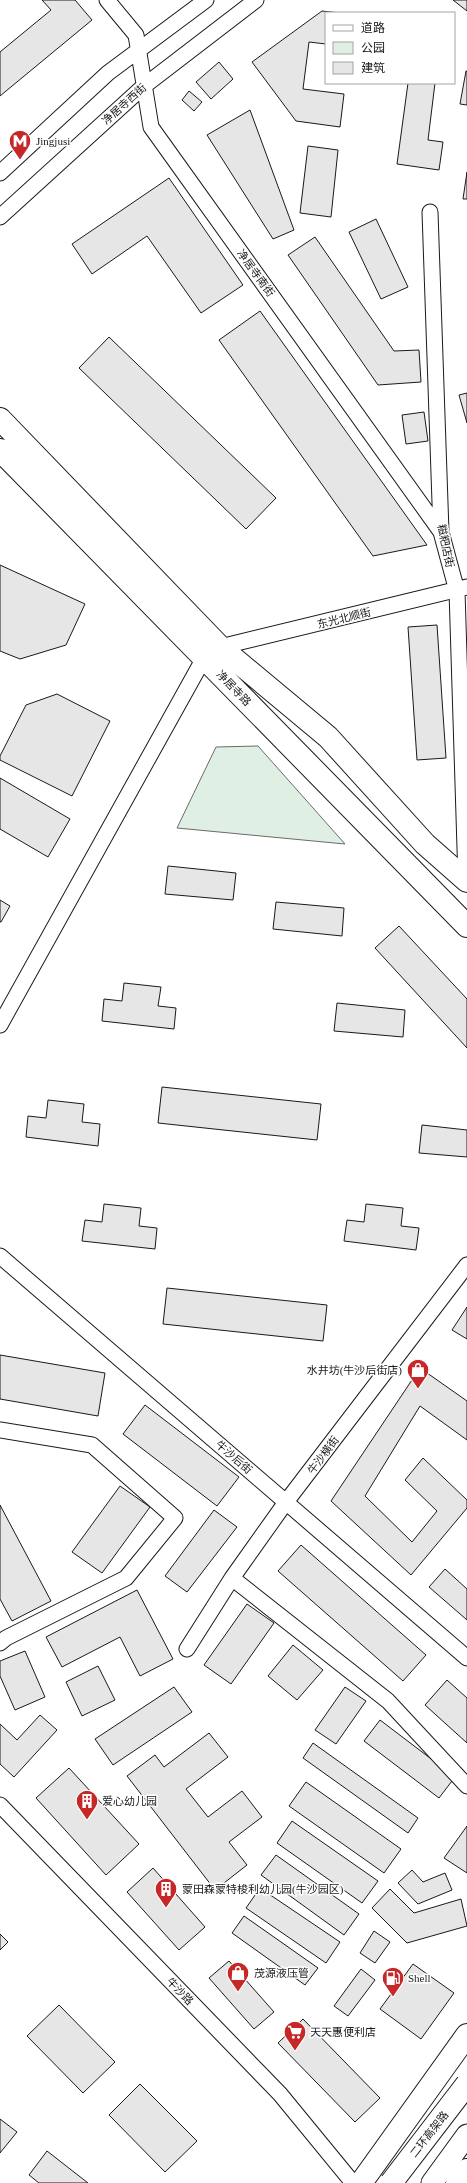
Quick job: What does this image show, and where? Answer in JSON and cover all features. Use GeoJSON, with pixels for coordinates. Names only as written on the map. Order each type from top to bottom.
{"type":"FeatureCollection","features":[{"type":"Feature","properties":{"kind":"main road","name":"净居寺路"},"geometry":{"type":"LineString","coordinates":[[0,419],[212,653],[467,926]]}},
{"type":"Feature","properties":{"kind":"main road","name":"净居寺路"},"geometry":{"type":"LineString","coordinates":[[0,450],[212,653],[328,737],[425,844],[467,881]]}},
{"type":"Feature","properties":{"kind":"main road"},"geometry":{"type":"LineString","coordinates":[[361,2183],[467,2035]]}},
{"type":"Feature","properties":{"kind":"main road"},"geometry":{"type":"LineString","coordinates":[[399,2183],[467,2083]]}},
{"type":"Feature","properties":{"kind":"main road","name":"二环高架路"},"geometry":{"type":"LineString","coordinates":[[391,2183],[467,2083]]}},
{"type":"Feature","properties":{"kind":"main road"},"geometry":{"type":"LineString","coordinates":[[432,2183],[467,2135]]}},
{"type":"Feature","properties":{"kind":"main road"},"geometry":{"type":"LineString","coordinates":[[457,2183],[467,2170]]}},
{"type":"Feature","properties":{"kind":"street","name":"净居寺南街"},"geometry":{"type":"LineString","coordinates":[[107,0],[136,35],[151,127],[441,532]]}},
{"type":"Feature","properties":{"kind":"street"},"geometry":{"type":"LineString","coordinates":[[0,173],[108,73],[206,0]]}},
{"type":"Feature","properties":{"kind":"street","name":"净居寺西街"},"geometry":{"type":"LineString","coordinates":[[0,217],[144,86],[256,0]]}},
{"type":"Feature","properties":{"kind":"street","name":"糍粑店街"},"geometry":{"type":"LineString","coordinates":[[430,212],[441,532],[462,589],[467,881]]}},
{"type":"Feature","properties":{"kind":"street","name":"东光北顺街"},"geometry":{"type":"LineString","coordinates":[[212,653],[462,589]]}},
{"type":"Feature","properties":{"kind":"street"},"geometry":{"type":"LineString","coordinates":[[0,1025],[212,653]]}},
{"type":"Feature","properties":{"kind":"street","name":"牛沙后街"},"geometry":{"type":"LineString","coordinates":[[0,1256],[467,1658]]}},
{"type":"Feature","properties":{"kind":"street","name":"牛沙横街"},"geometry":{"type":"LineString","coordinates":[[187,1649],[232,1578],[286,1502],[467,1266]]}},
{"type":"Feature","properties":{"kind":"street"},"geometry":{"type":"LineString","coordinates":[[0,1430],[92,1445],[176,1518],[126,1578],[2,1636]]}},
{"type":"Feature","properties":{"kind":"street"},"geometry":{"type":"LineString","coordinates":[[232,1578],[388,1701],[467,1786]]}},
{"type":"Feature","properties":{"kind":"street","name":"牛沙路"},"geometry":{"type":"LineString","coordinates":[[0,1805],[280,2094],[353,2183]]}},
{"type":"Feature","properties":{"kind":"green space"},"geometry":{"type":"Polygon","coordinates":[[[258,746],[345,844],[177,828],[216,747],[258,746]]]}},
{"type":"Feature","properties":{"kind":"building"},"geometry":{"type":"Polygon","coordinates":[[[42,0],[75,0],[92,20],[0,96],[0,52],[51,10],[42,0]]]}},
{"type":"Feature","properties":{"kind":"building"},"geometry":{"type":"Polygon","coordinates":[[[453,0],[467,0],[467,11],[453,0]]]}},
{"type":"Feature","properties":{"kind":"building"},"geometry":{"type":"Polygon","coordinates":[[[322,11],[331,12],[325,12],[325,44],[309,42],[303,89],[344,94],[340,127],[296,121],[252,62],[322,11]]]}},
{"type":"Feature","properties":{"kind":"building"},"geometry":{"type":"Polygon","coordinates":[[[219,62],[233,79],[211,99],[196,82],[219,62]]]}},
{"type":"Feature","properties":{"kind":"building"},"geometry":{"type":"Polygon","coordinates":[[[467,71],[467,105],[460,104],[467,71]]]}},
{"type":"Feature","properties":{"kind":"building"},"geometry":{"type":"Polygon","coordinates":[[[408,84],[435,84],[428,140],[443,142],[439,170],[397,164],[408,84]]]}},
{"type":"Feature","properties":{"kind":"building"},"geometry":{"type":"Polygon","coordinates":[[[189,91],[202,102],[194,111],[182,100],[189,91]]]}},
{"type":"Feature","properties":{"kind":"building"},"geometry":{"type":"Polygon","coordinates":[[[250,110],[294,230],[273,239],[207,135],[250,110]]]}},
{"type":"Feature","properties":{"kind":"building"},"geometry":{"type":"Polygon","coordinates":[[[308,146],[338,150],[331,217],[300,213],[308,146]]]}},
{"type":"Feature","properties":{"kind":"building"},"geometry":{"type":"Polygon","coordinates":[[[467,172],[467,199],[463,199],[467,172]]]}},
{"type":"Feature","properties":{"kind":"building"},"geometry":{"type":"Polygon","coordinates":[[[169,178],[243,285],[201,313],[147,236],[92,274],[72,244],[169,178]]]}},
{"type":"Feature","properties":{"kind":"building"},"geometry":{"type":"Polygon","coordinates":[[[376,219],[408,287],[381,299],[349,232],[376,219]]]}},
{"type":"Feature","properties":{"kind":"building"},"geometry":{"type":"Polygon","coordinates":[[[315,237],[394,351],[419,350],[421,382],[378,385],[288,255],[315,237]]]}},
{"type":"Feature","properties":{"kind":"building"},"geometry":{"type":"Polygon","coordinates":[[[260,311],[427,545],[373,556],[219,340],[260,311]]]}},
{"type":"Feature","properties":{"kind":"building"},"geometry":{"type":"Polygon","coordinates":[[[109,337],[276,498],[246,529],[79,368],[109,337]]]}},
{"type":"Feature","properties":{"kind":"building"},"geometry":{"type":"Polygon","coordinates":[[[467,393],[467,423],[459,395],[467,393]]]}},
{"type":"Feature","properties":{"kind":"building"},"geometry":{"type":"Polygon","coordinates":[[[424,412],[428,441],[406,444],[402,415],[424,412]]]}},
{"type":"Feature","properties":{"kind":"building"},"geometry":{"type":"Polygon","coordinates":[[[0,565],[85,604],[66,645],[20,659],[0,651],[0,565]]]}},
{"type":"Feature","properties":{"kind":"building"},"geometry":{"type":"Polygon","coordinates":[[[437,625],[446,758],[417,760],[408,627],[437,625]]]}},
{"type":"Feature","properties":{"kind":"building"},"geometry":{"type":"Polygon","coordinates":[[[57,694],[110,721],[72,796],[0,760],[0,756],[26,705],[57,694]]]}},
{"type":"Feature","properties":{"kind":"building"},"geometry":{"type":"Polygon","coordinates":[[[0,778],[70,819],[48,857],[0,829],[0,778]]]}},
{"type":"Feature","properties":{"kind":"building"},"geometry":{"type":"Polygon","coordinates":[[[168,866],[236,873],[233,900],[165,894],[168,866]]]}},
{"type":"Feature","properties":{"kind":"building"},"geometry":{"type":"Polygon","coordinates":[[[0,900],[10,906],[1,922],[0,922],[0,900]]]}},
{"type":"Feature","properties":{"kind":"building"},"geometry":{"type":"Polygon","coordinates":[[[276,902],[344,908],[342,936],[273,929],[276,902]]]}},
{"type":"Feature","properties":{"kind":"building"},"geometry":{"type":"Polygon","coordinates":[[[399,926],[467,999],[467,1048],[375,948],[399,926]]]}},
{"type":"Feature","properties":{"kind":"building"},"geometry":{"type":"Polygon","coordinates":[[[124,983],[161,987],[158,1006],[176,1008],[174,1029],[102,1021],[104,999],[122,1001],[124,983]]]}},
{"type":"Feature","properties":{"kind":"building"},"geometry":{"type":"Polygon","coordinates":[[[337,1003],[405,1010],[403,1037],[334,1031],[337,1003]]]}},
{"type":"Feature","properties":{"kind":"building"},"geometry":{"type":"Polygon","coordinates":[[[162,1087],[321,1104],[317,1140],[158,1123],[162,1087]]]}},
{"type":"Feature","properties":{"kind":"building"},"geometry":{"type":"Polygon","coordinates":[[[48,1100],[84,1104],[82,1122],[100,1124],[98,1146],[26,1137],[28,1116],[46,1118],[48,1100]]]}},
{"type":"Feature","properties":{"kind":"building"},"geometry":{"type":"Polygon","coordinates":[[[422,1125],[467,1130],[467,1157],[419,1153],[422,1125]]]}},
{"type":"Feature","properties":{"kind":"building"},"geometry":{"type":"Polygon","coordinates":[[[104,1204],[141,1208],[139,1226],[157,1228],[155,1249],[82,1241],[85,1220],[102,1222],[104,1204]]]}},
{"type":"Feature","properties":{"kind":"building"},"geometry":{"type":"Polygon","coordinates":[[[366,1204],[403,1208],[401,1226],[419,1228],[416,1250],[344,1241],[347,1220],[364,1222],[366,1204]]]}},
{"type":"Feature","properties":{"kind":"building"},"geometry":{"type":"Polygon","coordinates":[[[167,1288],[327,1305],[323,1341],[163,1324],[167,1288]]]}},
{"type":"Feature","properties":{"kind":"building"},"geometry":{"type":"Polygon","coordinates":[[[467,1307],[467,1339],[452,1330],[467,1307]]]}},
{"type":"Feature","properties":{"kind":"building"},"geometry":{"type":"Polygon","coordinates":[[[0,1355],[105,1373],[98,1416],[0,1399],[0,1355]]]}},
{"type":"Feature","properties":{"kind":"building"},"geometry":{"type":"Polygon","coordinates":[[[420,1368],[467,1401],[467,1440],[420,1406],[365,1496],[412,1542],[437,1511],[405,1480],[423,1458],[467,1500],[467,1508],[411,1575],[331,1501],[420,1368]]]}},
{"type":"Feature","properties":{"kind":"building"},"geometry":{"type":"Polygon","coordinates":[[[145,1405],[239,1477],[217,1506],[123,1434],[145,1405]]]}},
{"type":"Feature","properties":{"kind":"building"},"geometry":{"type":"Polygon","coordinates":[[[120,1486],[150,1507],[102,1573],[72,1552],[120,1486]]]}},
{"type":"Feature","properties":{"kind":"building"},"geometry":{"type":"Polygon","coordinates":[[[0,1505],[51,1601],[12,1621],[0,1599],[0,1505]]]}},
{"type":"Feature","properties":{"kind":"building"},"geometry":{"type":"Polygon","coordinates":[[[214,1510],[237,1527],[187,1592],[165,1576],[214,1510]]]}},
{"type":"Feature","properties":{"kind":"building"},"geometry":{"type":"Polygon","coordinates":[[[301,1545],[426,1655],[403,1681],[278,1571],[301,1545]]]}},
{"type":"Feature","properties":{"kind":"building"},"geometry":{"type":"Polygon","coordinates":[[[445,1569],[467,1589],[467,1620],[429,1587],[445,1569]]]}},
{"type":"Feature","properties":{"kind":"building"},"geometry":{"type":"Polygon","coordinates":[[[137,1590],[173,1659],[140,1676],[120,1637],[62,1667],[46,1637],[137,1590]]]}},
{"type":"Feature","properties":{"kind":"building"},"geometry":{"type":"Polygon","coordinates":[[[247,1604],[274,1623],[231,1684],[204,1665],[247,1604]]]}},
{"type":"Feature","properties":{"kind":"building"},"geometry":{"type":"Polygon","coordinates":[[[293,1645],[323,1670],[297,1700],[268,1676],[293,1645]]]}},
{"type":"Feature","properties":{"kind":"building"},"geometry":{"type":"Polygon","coordinates":[[[25,1651],[45,1697],[15,1710],[0,1676],[0,1661],[25,1651]]]}},
{"type":"Feature","properties":{"kind":"building"},"geometry":{"type":"Polygon","coordinates":[[[98,1666],[115,1700],[82,1716],[66,1682],[98,1666]]]}},
{"type":"Feature","properties":{"kind":"building"},"geometry":{"type":"Polygon","coordinates":[[[447,1680],[467,1698],[467,1743],[425,1705],[447,1680]]]}},
{"type":"Feature","properties":{"kind":"building"},"geometry":{"type":"Polygon","coordinates":[[[174,1687],[192,1712],[113,1765],[95,1739],[174,1687]]]}},
{"type":"Feature","properties":{"kind":"building"},"geometry":{"type":"Polygon","coordinates":[[[345,1687],[366,1701],[336,1744],[315,1730],[345,1687]]]}},
{"type":"Feature","properties":{"kind":"building"},"geometry":{"type":"Polygon","coordinates":[[[40,1715],[57,1730],[14,1777],[0,1764],[0,1724],[17,1740],[40,1715]]]}},
{"type":"Feature","properties":{"kind":"building"},"geometry":{"type":"Polygon","coordinates":[[[380,1720],[455,1777],[439,1798],[364,1741],[380,1720]]]}},
{"type":"Feature","properties":{"kind":"building"},"geometry":{"type":"Polygon","coordinates":[[[209,1733],[228,1757],[186,1789],[208,1817],[242,1791],[262,1817],[229,1842],[247,1865],[215,1890],[127,1776],[155,1755],[164,1767],[209,1733]]]}},
{"type":"Feature","properties":{"kind":"building"},"geometry":{"type":"Polygon","coordinates":[[[313,1743],[418,1818],[408,1833],[303,1758],[313,1743]]]}},
{"type":"Feature","properties":{"kind":"building","name":"爱心幼儿园"},"geometry":{"type":"Polygon","coordinates":[[[69,1768],[139,1844],[106,1875],[36,1798],[69,1768]]]}},
{"type":"Feature","properties":{"kind":"building"},"geometry":{"type":"Polygon","coordinates":[[[306,1782],[401,1849],[384,1873],[289,1806],[306,1782]]]}},
{"type":"Feature","properties":{"kind":"building"},"geometry":{"type":"Polygon","coordinates":[[[292,1821],[378,1881],[362,1903],[277,1843],[292,1821]]]}},
{"type":"Feature","properties":{"kind":"building"},"geometry":{"type":"Polygon","coordinates":[[[467,1826],[467,1873],[444,1858],[467,1826]]]}},
{"type":"Feature","properties":{"kind":"building"},"geometry":{"type":"Polygon","coordinates":[[[276,1855],[359,1914],[344,1935],[261,1875],[276,1855]]]}},
{"type":"Feature","properties":{"kind":"building","name":"蒙田森蒙特梭利幼儿园(牛沙园区)"},"geometry":{"type":"Polygon","coordinates":[[[153,1868],[205,1927],[179,1950],[127,1892],[153,1868]]]}},
{"type":"Feature","properties":{"kind":"building"},"geometry":{"type":"Polygon","coordinates":[[[412,1870],[423,1882],[445,1873],[452,1890],[418,1904],[398,1883],[412,1870]]]}},
{"type":"Feature","properties":{"kind":"building"},"geometry":{"type":"Polygon","coordinates":[[[260,1888],[340,1942],[326,1963],[246,1908],[260,1888]]]}},
{"type":"Feature","properties":{"kind":"building"},"geometry":{"type":"Polygon","coordinates":[[[390,1889],[414,1913],[461,1899],[467,1926],[407,1943],[372,1908],[390,1889]]]}},
{"type":"Feature","properties":{"kind":"building"},"geometry":{"type":"Polygon","coordinates":[[[244,1916],[318,1968],[305,1985],[232,1933],[244,1916]]]}},
{"type":"Feature","properties":{"kind":"building"},"geometry":{"type":"Polygon","coordinates":[[[374,1931],[390,1942],[375,1963],[360,1953],[374,1931]]]}},
{"type":"Feature","properties":{"kind":"building"},"geometry":{"type":"Polygon","coordinates":[[[0,1934],[8,1942],[0,1950],[0,1934]]]}},
{"type":"Feature","properties":{"kind":"building"},"geometry":{"type":"Polygon","coordinates":[[[229,1961],[274,2012],[254,2029],[209,1978],[229,1961]]]}},
{"type":"Feature","properties":{"kind":"building"},"geometry":{"type":"Polygon","coordinates":[[[413,1964],[454,1993],[421,2039],[380,2009],[413,1964]]]}},
{"type":"Feature","properties":{"kind":"building"},"geometry":{"type":"Polygon","coordinates":[[[361,1969],[375,1980],[348,2016],[334,2006],[361,1969]]]}},
{"type":"Feature","properties":{"kind":"building"},"geometry":{"type":"Polygon","coordinates":[[[59,2005],[115,2062],[83,2093],[27,2036],[59,2005]]]}},
{"type":"Feature","properties":{"kind":"building"},"geometry":{"type":"Polygon","coordinates":[[[303,2019],[380,2098],[355,2122],[278,2043],[303,2019]]]}},
{"type":"Feature","properties":{"kind":"building"},"geometry":{"type":"Polygon","coordinates":[[[140,2084],[197,2141],[165,2172],[109,2115],[140,2084]]]}},
{"type":"Feature","properties":{"kind":"building"},"geometry":{"type":"Polygon","coordinates":[[[0,2119],[17,2132],[0,2153],[0,2119]]]}},
{"type":"Feature","properties":{"kind":"building"},"geometry":{"type":"Polygon","coordinates":[[[47,2151],[88,2183],[39,2183],[29,2175],[47,2151]]]}},
{"type":"Feature","properties":{"kind":"place","name":"Jingjusi"},"geometry":{"type":"Point","coordinates":[20,160]}},
{"type":"Feature","properties":{"kind":"place","name":"水井坊(牛沙后街店)"},"geometry":{"type":"Point","coordinates":[418,1390]}},
{"type":"Feature","properties":{"kind":"place","name":"爱心幼儿园"},"geometry":{"type":"Point","coordinates":[87,1820]}},
{"type":"Feature","properties":{"kind":"place","name":"蒙田森蒙特梭利幼儿园(牛沙园区)"},"geometry":{"type":"Point","coordinates":[166,1908]}},
{"type":"Feature","properties":{"kind":"place","name":"茂源液压管"},"geometry":{"type":"Point","coordinates":[238,1992]}},
{"type":"Feature","properties":{"kind":"place","name":"Shell"},"geometry":{"type":"Point","coordinates":[393,1998]}},
{"type":"Feature","properties":{"kind":"place","name":"天天惠便利店"},"geometry":{"type":"Point","coordinates":[295,2052]}}]}
